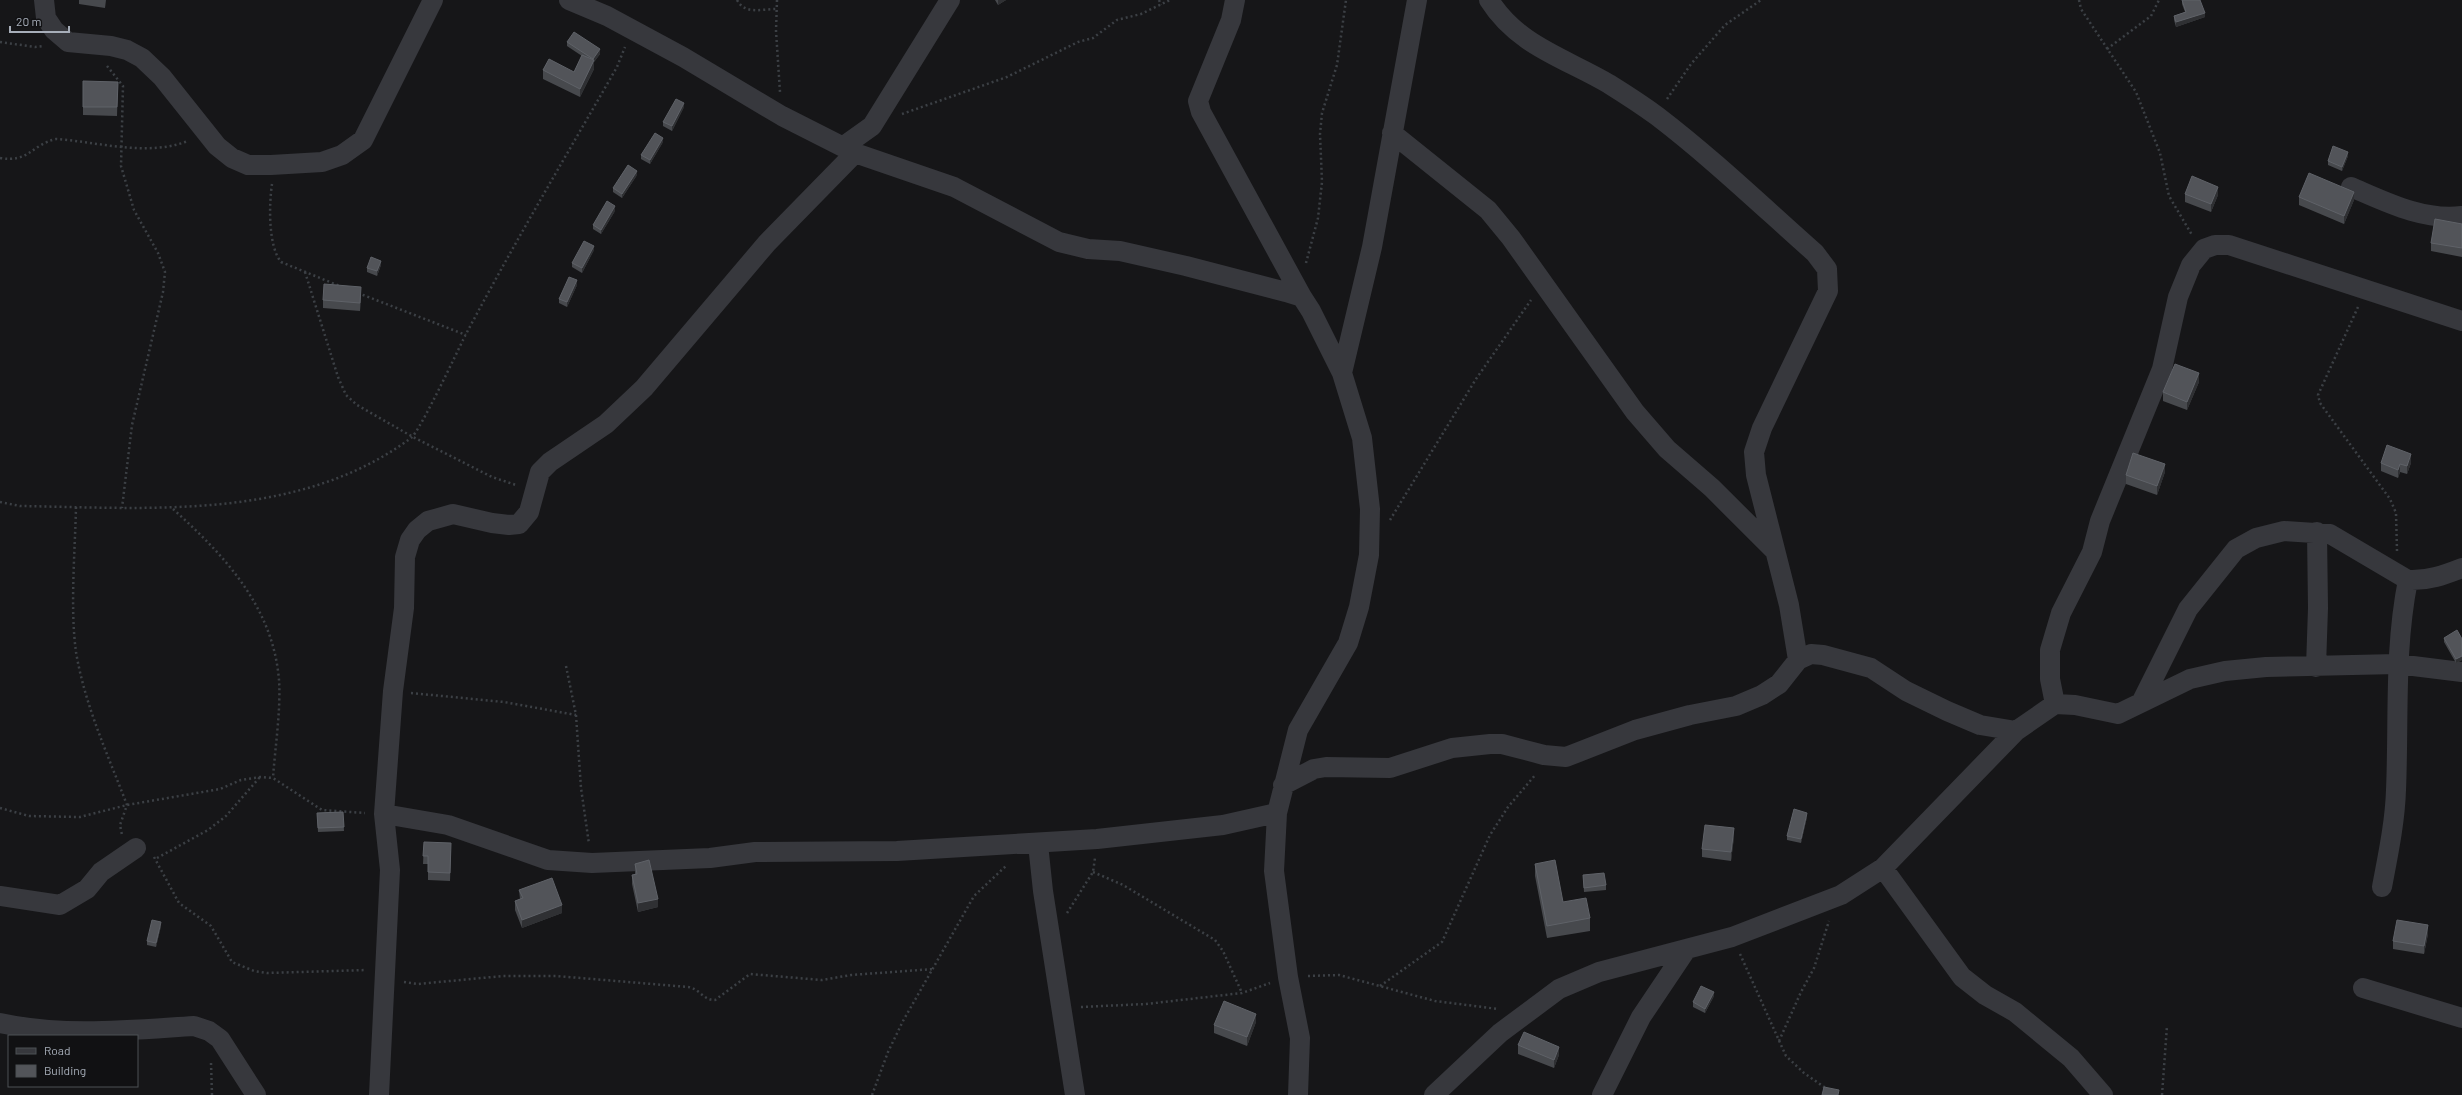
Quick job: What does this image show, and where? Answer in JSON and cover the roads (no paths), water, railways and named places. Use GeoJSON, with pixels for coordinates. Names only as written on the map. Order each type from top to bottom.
{"type":"FeatureCollection","features":[{"type":"Feature","properties":{"kind":"street"},"geometry":{"type":"LineString","coordinates":[[44,0],[46,18],[54,30],[68,42],[111,46],[127,50],[142,58],[162,76],[206,134],[232,158],[248,165],[322,162],[342,155],[363,140],[433,0]]}},
{"type":"Feature","properties":{"kind":"street"},"geometry":{"type":"LineString","coordinates":[[569,0],[607,16],[631,31],[683,57],[782,116],[849,150],[954,187],[1059,242],[1088,249],[1120,251],[1299,293]]}},
{"type":"Feature","properties":{"kind":"street"},"geometry":{"type":"LineString","coordinates":[[379,1095],[390,870],[384,814],[393,691],[404,608],[406,557],[414,535],[428,521],[453,514],[492,524],[519,524],[529,512],[533,492],[540,472],[550,462],[606,424],[644,388],[767,243],[872,126],[950,0]]}},
{"type":"Feature","properties":{"kind":"street"},"geometry":{"type":"LineString","coordinates":[[1235,0],[1230,20],[1198,102],[1201,112],[1299,293],[1311,311],[1342,373],[1362,438],[1370,509],[1369,555],[1360,607],[1348,643],[1298,730],[1277,813],[1274,871],[1288,977],[1300,1038],[1298,1095]]}},
{"type":"Feature","properties":{"kind":"street"},"geometry":{"type":"LineString","coordinates":[[1342,373],[1372,247],[1417,0]]}},
{"type":"Feature","properties":{"kind":"street"},"geometry":{"type":"LineString","coordinates":[[1489,0],[1498,14],[1522,38],[1609,84],[1656,116],[1704,155],[1815,253],[1826,269],[1828,291],[1762,428],[1754,452],[1756,475],[1771,526],[1773,549],[1789,605],[1798,660]]}},
{"type":"Feature","properties":{"kind":"street"},"geometry":{"type":"LineString","coordinates":[[1392,133],[1488,210],[1511,238],[1635,412],[1667,449],[1712,488],[1773,549]]}},
{"type":"Feature","properties":{"kind":"street"},"geometry":{"type":"LineString","coordinates":[[2351,187],[2415,213],[2451,218],[2462,216]]}},
{"type":"Feature","properties":{"kind":"street"},"geometry":{"type":"LineString","coordinates":[[2055,704],[2050,679],[2050,650],[2061,613],[2092,552],[2100,521],[2162,369],[2178,297],[2191,265],[2204,250],[2215,245],[2229,245],[2462,321]]}},
{"type":"Feature","properties":{"kind":"street"},"geometry":{"type":"LineString","coordinates":[[2142,701],[2188,609],[2236,549],[2256,538],[2284,531],[2330,534],[2403,577],[2420,581],[2438,577],[2462,568]]}},
{"type":"Feature","properties":{"kind":"street"},"geometry":{"type":"LineString","coordinates":[[2316,667],[2318,608],[2317,532]]}},
{"type":"Feature","properties":{"kind":"street"},"geometry":{"type":"LineString","coordinates":[[2382,887],[2396,792],[2397,664],[2402,610],[2403,577]]}},
{"type":"Feature","properties":{"kind":"street"},"geometry":{"type":"LineString","coordinates":[[1283,785],[1314,769],[1326,766],[1390,768],[1452,748],[1490,744],[1514,746],[1556,757],[1566,757],[1635,730],[1690,715],[1736,706],[1756,698],[1779,684],[1798,660],[1811,654],[1857,663],[1871,668],[1906,691],[1954,714],[1980,725],[2016,731]]}},
{"type":"Feature","properties":{"kind":"street"},"geometry":{"type":"LineString","coordinates":[[1434,1095],[1500,1032],[1559,988],[1599,972],[1732,937],[1841,895],[1883,868],[2016,731],[2055,704],[2075,705],[2118,714],[2190,679],[2225,671],[2266,667],[2397,664],[2462,672]]}},
{"type":"Feature","properties":{"kind":"street"},"geometry":{"type":"LineString","coordinates":[[384,814],[448,825],[548,860],[592,863],[710,858],[755,852],[897,851],[1097,840],[1223,825],[1277,813]]}},
{"type":"Feature","properties":{"kind":"street"},"geometry":{"type":"LineString","coordinates":[[1035,844],[1075,1095]]}},
{"type":"Feature","properties":{"kind":"street"},"geometry":{"type":"LineString","coordinates":[[0,896],[60,905],[87,889],[101,872],[136,848]]}},
{"type":"Feature","properties":{"kind":"street"},"geometry":{"type":"LineString","coordinates":[[1883,868],[1962,977],[1985,995],[2015,1012],[2071,1058],[2102,1095]]}},
{"type":"Feature","properties":{"kind":"street"},"geometry":{"type":"LineString","coordinates":[[1602,1095],[1641,1017],[1686,950]]}},
{"type":"Feature","properties":{"kind":"street"},"geometry":{"type":"LineString","coordinates":[[2363,988],[2462,1018]]}},
{"type":"Feature","properties":{"kind":"street"},"geometry":{"type":"LineString","coordinates":[[0,1023],[28,1029],[81,1032],[194,1026],[210,1031],[220,1039],[256,1095]]}}]}
